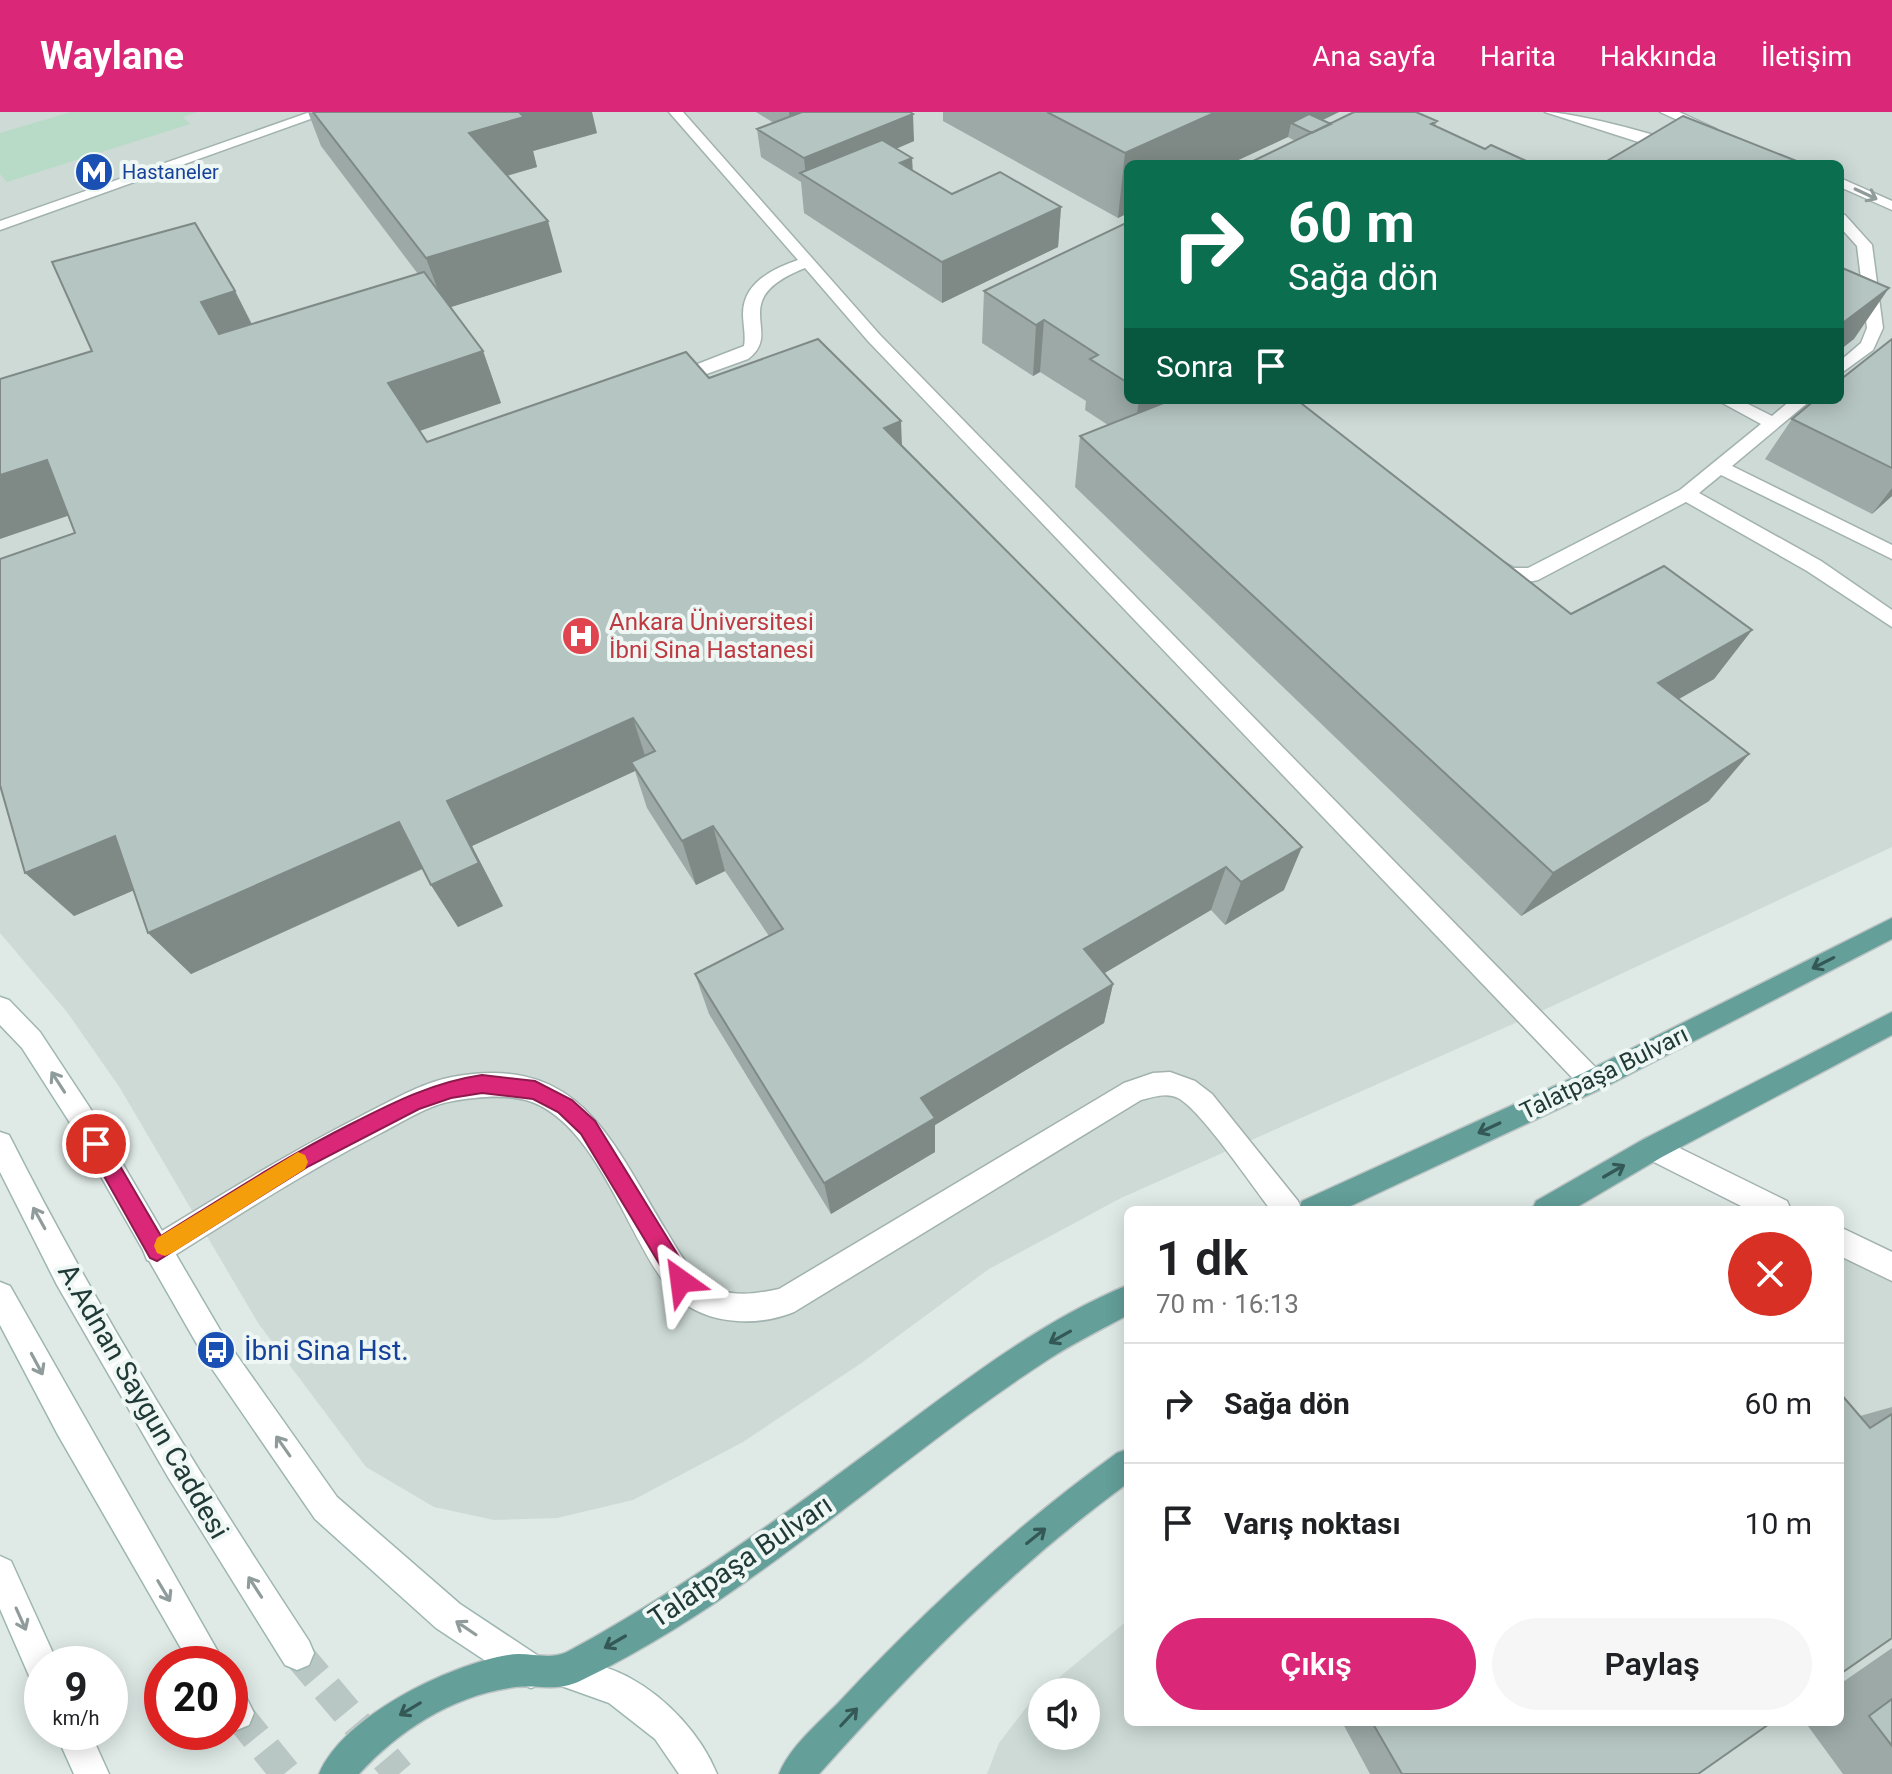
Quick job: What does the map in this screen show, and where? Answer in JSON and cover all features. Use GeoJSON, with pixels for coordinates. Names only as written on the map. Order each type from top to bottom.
{"type":"FeatureCollection","features":[{"type":"Feature","properties":{"kind":"main road"},"geometry":{"type":"LineString","coordinates":[[0,226],[323,112]]}},
{"type":"Feature","properties":{"kind":"main road"},"geometry":{"type":"LineString","coordinates":[[676,112],[874,338],[1592,1081]]}},
{"type":"Feature","properties":{"kind":"main road"},"geometry":{"type":"LineString","coordinates":[[1552,112],[1653,139],[1709,160]]}},
{"type":"Feature","properties":{"kind":"main road"},"geometry":{"type":"LineString","coordinates":[[1667,112],[1724,135]]}},
{"type":"Feature","properties":{"kind":"main road"},"geometry":{"type":"LineString","coordinates":[[1844,184],[1892,206]]}},
{"type":"Feature","properties":{"kind":"main road"},"geometry":{"type":"LineString","coordinates":[[1844,222],[1864,245],[1875,338],[1844,366]]}},
{"type":"Feature","properties":{"kind":"main road"},"geometry":{"type":"LineString","coordinates":[[652,388],[742,355],[752,348],[755,336],[751,305],[757,292],[776,274],[807,262]]}},
{"type":"Feature","properties":{"kind":"main road"},"geometry":{"type":"LineString","coordinates":[[1734,404],[1773,423]]}},
{"type":"Feature","properties":{"kind":"main road"},"geometry":{"type":"LineString","coordinates":[[1480,552],[1510,574],[1531,575],[1686,494],[1797,404]]}},
{"type":"Feature","properties":{"kind":"main road"},"geometry":{"type":"LineString","coordinates":[[1719,467],[1892,553]]}},
{"type":"Feature","properties":{"kind":"main road"},"geometry":{"type":"LineString","coordinates":[[1686,494],[1814,566],[1892,620]]}},
{"type":"Feature","properties":{"kind":"main road","name":"Talatpaşa Bulvarı"},"geometry":{"type":"LineString","coordinates":[[1321,1206],[1592,1081],[1892,928]]}},
{"type":"Feature","properties":{"kind":"main road"},"geometry":{"type":"LineString","coordinates":[[0,1008],[39,1053],[81,1117],[216,1350],[326,1508],[448,1616],[531,1671]]}},
{"type":"Feature","properties":{"kind":"main road"},"geometry":{"type":"LineString","coordinates":[[1553,1206],[1653,1148],[1892,1023]]}},
{"type":"Feature","properties":{"kind":"main road"},"geometry":{"type":"LineString","coordinates":[[157,1250],[343,1138],[413,1103],[451,1089],[482,1084],[535,1090],[565,1106],[588,1128],[681,1281],[704,1299],[727,1308],[751,1310],[784,1302],[1133,1091],[1153,1084],[1188,1088],[1203,1102],[1285,1206]]}},
{"type":"Feature","properties":{"kind":"main road","name":"A.Adnan Saygun Caddesi"},"geometry":{"type":"LineString","coordinates":[[0,1144],[129,1383],[215,1527],[297,1653]]}},
{"type":"Feature","properties":{"kind":"main road"},"geometry":{"type":"LineString","coordinates":[[1653,1148],[1769,1206]]}},
{"type":"Feature","properties":{"kind":"main road"},"geometry":{"type":"LineString","coordinates":[[1844,1243],[1892,1267]]}},
{"type":"Feature","properties":{"kind":"main road"},"geometry":{"type":"LineString","coordinates":[[0,1296],[76,1437],[198,1646]]}},
{"type":"Feature","properties":{"kind":"main road","name":"Talatpaşa Bulvarı"},"geometry":{"type":"LineString","coordinates":[[336,1774],[355,1752],[405,1710],[459,1683],[513,1670],[565,1671],[676,1607],[789,1531],[1040,1348],[1124,1301]]}},
{"type":"Feature","properties":{"kind":"main road"},"geometry":{"type":"LineString","coordinates":[[796,1774],[889,1674],[1000,1565],[1124,1467]]}},
{"type":"Feature","properties":{"kind":"main road"},"geometry":{"type":"LineString","coordinates":[[0,1572],[33,1646]]}},
{"type":"Feature","properties":{"kind":"main road"},"geometry":{"type":"LineString","coordinates":[[565,1671],[619,1690],[667,1727],[700,1774]]}},
{"type":"Feature","properties":{"kind":"main road"},"geometry":{"type":"LineString","coordinates":[[81,1750],[92,1774]]}},
{"type":"Feature","properties":{"kind":"shaded area","name":"Ankara Üniversitesi İbni Sina Hastanesi"},"geometry":{"type":"Polygon","coordinates":[[[0,112],[1892,112],[1892,847],[1531,1016],[1121,1198],[989,1269],[860,1364],[743,1442],[633,1500],[557,1518],[494,1520],[434,1507],[366,1467],[258,1323],[120,1088],[67,1012],[0,933],[0,112]]]}},
{"type":"Feature","properties":{"kind":"shaded area"},"geometry":{"type":"Polygon","coordinates":[[[1844,1243],[1892,1267],[1892,1774],[987,1774],[999,1743],[1028,1705],[1028,1750],[1100,1750],[1100,1678],[1058,1678],[1124,1623],[1124,1726],[1844,1726],[1844,1243]]]}},
{"type":"Feature","properties":{"kind":"green space"},"geometry":{"type":"Polygon","coordinates":[[[71,112],[197,112],[183,117],[190,124],[7,182],[0,174],[0,133],[71,112]]]}},
{"type":"Feature","properties":{"kind":"building"},"geometry":{"type":"Polygon","coordinates":[[[313,112],[519,112],[524,117],[469,133],[548,221],[426,258],[313,112]]]}},
{"type":"Feature","properties":{"kind":"building"},"geometry":{"type":"Polygon","coordinates":[[[802,112],[913,114],[804,158],[757,129],[802,112]]]}},
{"type":"Feature","properties":{"kind":"building"},"geometry":{"type":"Polygon","coordinates":[[[1047,112],[1216,112],[1125,153],[1047,112]]]}},
{"type":"Feature","properties":{"kind":"building"},"geometry":{"type":"Polygon","coordinates":[[[1354,112],[1416,112],[1437,121],[1431,124],[1485,149],[1491,145],[1524,160],[1255,160],[1354,112]]]}},
{"type":"Feature","properties":{"kind":"building"},"geometry":{"type":"Polygon","coordinates":[[[1309,114],[1331,124],[1312,133],[1291,123],[1309,114]]]}},
{"type":"Feature","properties":{"kind":"building"},"geometry":{"type":"Polygon","coordinates":[[[1683,116],[1794,160],[1609,160],[1683,116]]]}},
{"type":"Feature","properties":{"kind":"building"},"geometry":{"type":"Polygon","coordinates":[[[882,140],[912,158],[900,163],[952,194],[1000,172],[1061,207],[942,262],[800,173],[882,140]]]}},
{"type":"Feature","properties":{"kind":"building"},"geometry":{"type":"Polygon","coordinates":[[[195,223],[235,291],[201,302],[219,334],[424,272],[483,351],[388,383],[427,442],[686,352],[709,378],[818,339],[901,421],[884,428],[1302,847],[1241,882],[1226,867],[1084,949],[1113,984],[921,1098],[935,1118],[824,1183],[695,974],[783,929],[713,826],[682,841],[631,762],[655,751],[633,718],[447,801],[479,863],[431,885],[399,822],[148,933],[115,836],[25,873],[0,785],[0,559],[75,533],[47,460],[0,475],[0,379],[92,351],[52,262],[195,223]]]}},
{"type":"Feature","properties":{"kind":"building"},"geometry":{"type":"Polygon","coordinates":[[[1124,224],[1124,380],[1090,359],[1098,355],[1044,320],[1036,325],[984,291],[1124,224]]]}},
{"type":"Feature","properties":{"kind":"building"},"geometry":{"type":"Polygon","coordinates":[[[1844,269],[1889,288],[1844,322],[1844,269]]]}},
{"type":"Feature","properties":{"kind":"building"},"geometry":{"type":"Polygon","coordinates":[[[1892,339],[1892,468],[1792,419],[1810,404],[1844,404],[1844,377],[1892,339]]]}},
{"type":"Feature","properties":{"kind":"building"},"geometry":{"type":"Polygon","coordinates":[[[1161,404],[1302,404],[1571,614],[1664,566],[1752,630],[1658,683],[1749,754],[1553,873],[1080,436],[1161,404]]]}},
{"type":"Feature","properties":{"kind":"building"},"geometry":{"type":"Polygon","coordinates":[[[1844,1398],[1870,1428],[1892,1414],[1892,1638],[1844,1671],[1844,1398]]]}},
{"type":"Feature","properties":{"kind":"building"},"geometry":{"type":"Polygon","coordinates":[[[1892,1699],[1892,1746],[1869,1716],[1892,1699]]]}},
{"type":"Feature","properties":{"kind":"building"},"geometry":{"type":"Polygon","coordinates":[[[1374,1726],[1766,1726],[1698,1774],[1402,1774],[1374,1726]]]}},
{"type":"Feature","properties":{"kind":"tunnel"},"geometry":{"type":"LineString","coordinates":[[297,1653],[399,1774]]}},
{"type":"Feature","properties":{"kind":"tunnel"},"geometry":{"type":"LineString","coordinates":[[248,1727],[286,1774]]}},
{"type":"Feature","properties":{"kind":"slow traffic"},"geometry":{"type":"LineString","coordinates":[[165,1246],[298,1162]]}},
{"type":"Feature","properties":{"kind":"place","name":"Hastaneler"},"geometry":{"type":"Point","coordinates":[94,172]}},
{"type":"Feature","properties":{"kind":"place","name":"Ankara Üniversitesi İbni Sina Hastanesi"},"geometry":{"type":"Point","coordinates":[581,636]}},
{"type":"Feature","properties":{"kind":"place","name":"İbni Sina Hst."},"geometry":{"type":"Point","coordinates":[216,1350]}},
{"type":"Feature","properties":{"kind":"route"},"geometry":{"type":"LineString","coordinates":[[96,1144],[157,1250],[302,1160],[413,1103],[451,1089],[482,1084],[535,1090],[565,1106],[588,1128],[681,1281]]}}]}
